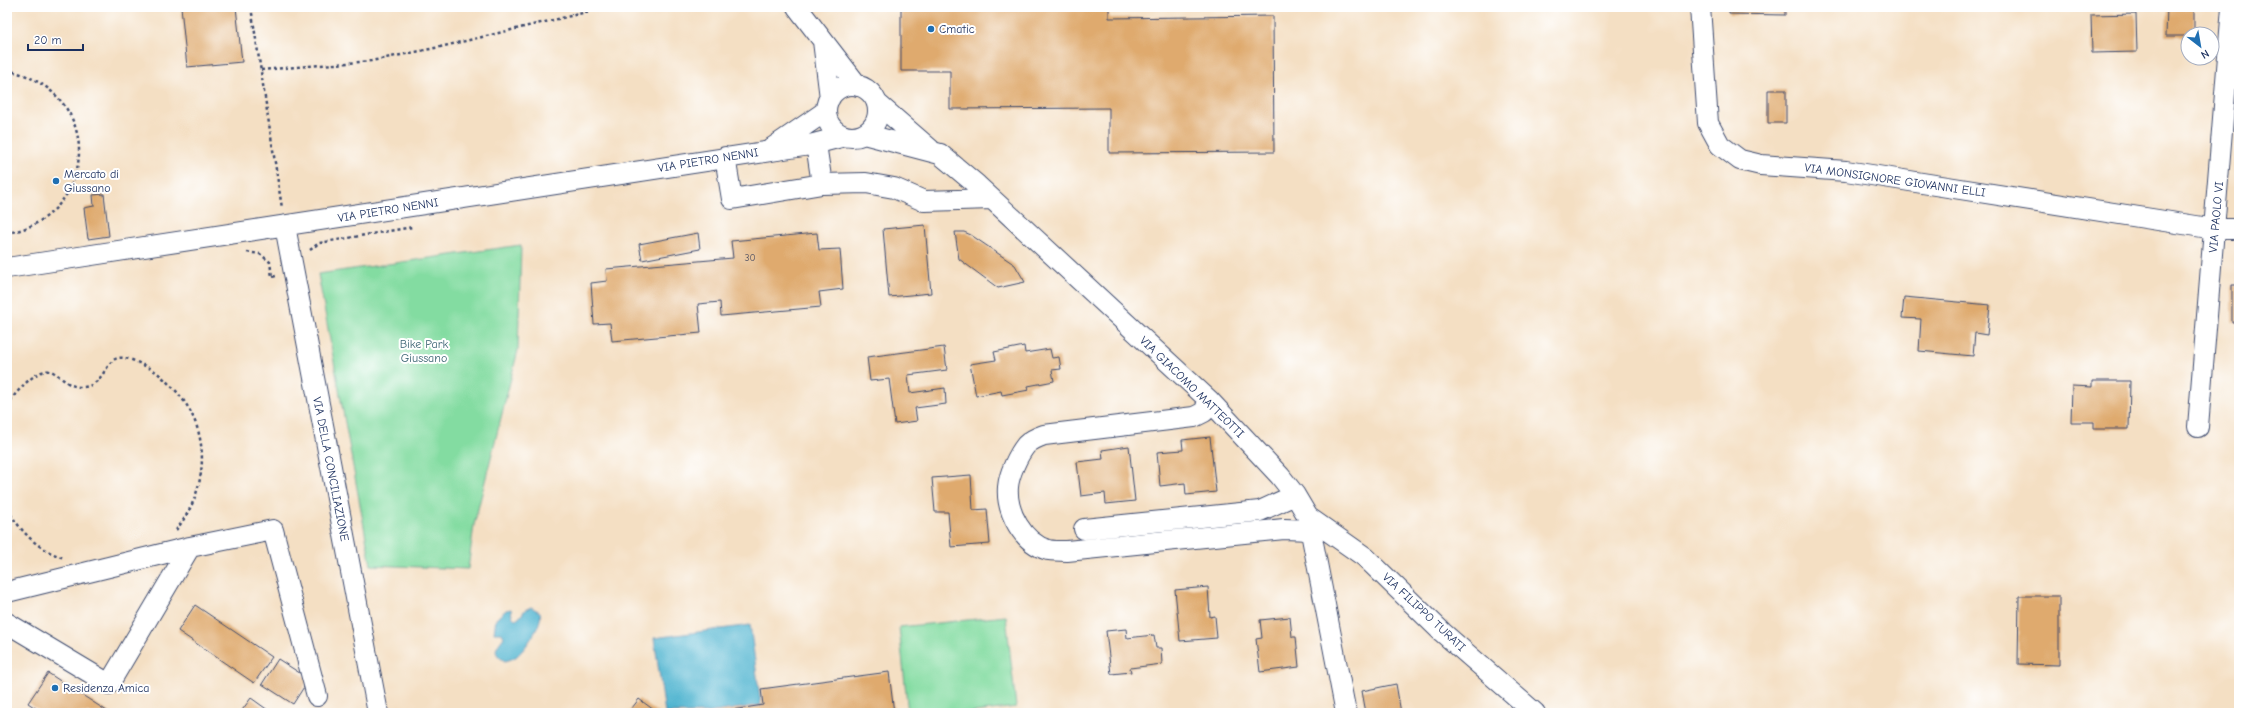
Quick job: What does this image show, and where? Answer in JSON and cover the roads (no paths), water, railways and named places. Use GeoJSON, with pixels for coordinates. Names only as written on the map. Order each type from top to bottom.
{"type":"FeatureCollection","features":[{"type":"Feature","properties":{"kind":"street"},"geometry":{"type":"LineString","coordinates":[[797,7],[858,86]]}},
{"type":"Feature","properties":{"kind":"street","name":"VIA MONSIGNORE GIOVANNI ELLI"},"geometry":{"type":"LineString","coordinates":[[1700,7],[1708,123],[1720,145],[1740,160],[1766,166],[1846,171],[2215,229],[2239,229]]}},
{"type":"Feature","properties":{"kind":"street","name":"VIA PAOLO VI"},"geometry":{"type":"LineString","coordinates":[[2198,427],[2232,7]]}},
{"type":"Feature","properties":{"kind":"street"},"geometry":{"type":"LineString","coordinates":[[822,39],[828,104],[832,126],[845,136],[852,136],[864,134],[876,120],[877,103],[866,89],[858,86],[842,87],[828,104]]}},
{"type":"Feature","properties":{"kind":"street","name":"VIA GIACOMO MATTEOTTI"},"geometry":{"type":"LineString","coordinates":[[877,103],[992,199],[1209,400],[1280,476],[1294,496],[1309,524],[1346,713]]}},
{"type":"Feature","properties":{"kind":"street","name":"VIA PIETRO NENNI"},"geometry":{"type":"LineString","coordinates":[[769,150],[828,104]]}},
{"type":"Feature","properties":{"kind":"street","name":"VIA GIACOMO MATTEOTTI"},"geometry":{"type":"LineString","coordinates":[[864,134],[942,157]]}},
{"type":"Feature","properties":{"kind":"street","name":"VIA PIETRO NENNI"},"geometry":{"type":"LineString","coordinates":[[7,268],[816,144],[845,136]]}},
{"type":"Feature","properties":{"kind":"street"},"geometry":{"type":"LineString","coordinates":[[816,144],[822,184]]}},
{"type":"Feature","properties":{"kind":"street"},"geometry":{"type":"LineString","coordinates":[[725,157],[732,199],[822,184],[866,183],[894,188],[924,201],[992,199]]}},
{"type":"Feature","properties":{"kind":"street"},"geometry":{"type":"LineString","coordinates":[[940,200],[953,186],[954,175],[942,157]]}},
{"type":"Feature","properties":{"kind":"street","name":"VIA DELLA CONCILIAZIONE"},"geometry":{"type":"LineString","coordinates":[[285,226],[378,713]]}},
{"type":"Feature","properties":{"kind":"street"},"geometry":{"type":"LineString","coordinates":[[1209,400],[1204,412],[1194,417],[1044,435],[1032,440],[1026,446],[1015,465],[1008,487],[1010,505],[1024,534],[1048,550],[1067,552],[1284,529],[1309,524]]}},
{"type":"Feature","properties":{"kind":"street"},"geometry":{"type":"LineString","coordinates":[[1084,529],[1260,511],[1294,496]]}},
{"type":"Feature","properties":{"kind":"street","name":"VIA FILIPPO TURATI"},"geometry":{"type":"LineString","coordinates":[[1309,524],[1365,557],[1442,632],[1535,713]]}},
{"type":"Feature","properties":{"kind":"street"},"geometry":{"type":"LineString","coordinates":[[7,592],[190,547],[273,530],[317,696]]}},
{"type":"Feature","properties":{"kind":"street"},"geometry":{"type":"LineString","coordinates":[[7,623],[109,684],[190,547]]}},
{"type":"Feature","properties":{"kind":"water"},"geometry":{"type":"Polygon","coordinates":[[[531,607],[540,612],[537,629],[529,642],[517,656],[505,661],[500,658],[496,652],[497,647],[504,637],[502,633],[494,633],[496,619],[506,610],[511,609],[512,616],[515,619],[519,618],[525,610],[531,607]]]}},
{"type":"Feature","properties":{"kind":"water"},"geometry":{"type":"Polygon","coordinates":[[[750,625],[761,705],[706,713],[665,713],[654,638],[750,625]]]}},
{"type":"Feature","properties":{"kind":"place","name":"Cmatic"},"geometry":{"type":"Point","coordinates":[931,29]}},
{"type":"Feature","properties":{"kind":"place","name":"Mercato di Giussano"},"geometry":{"type":"Point","coordinates":[56,181]}},
{"type":"Feature","properties":{"kind":"place","name":"Residenza Amica"},"geometry":{"type":"Point","coordinates":[55,688]}},
{"type":"Feature","properties":{"kind":"park label","name":"Bike Park Giussano"},"geometry":{"type":"Point","coordinates":[424,351]}}]}
